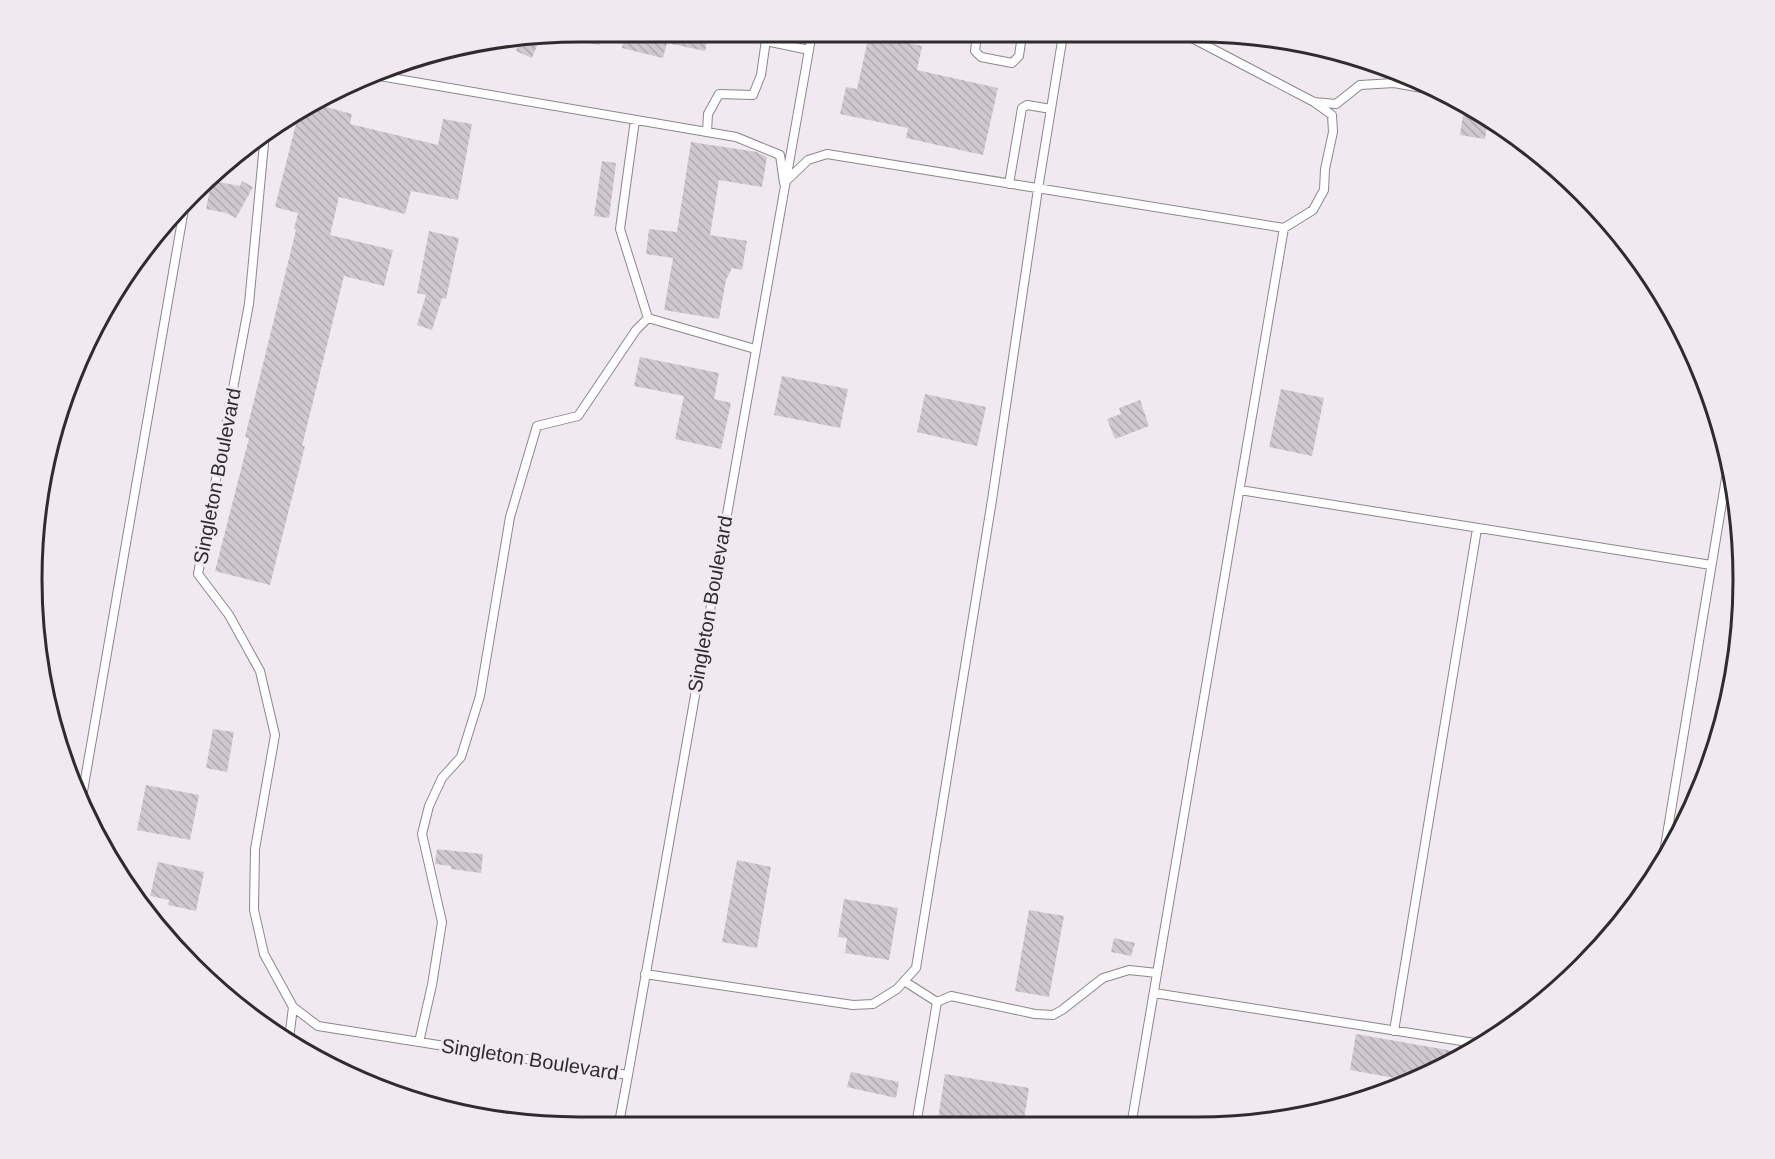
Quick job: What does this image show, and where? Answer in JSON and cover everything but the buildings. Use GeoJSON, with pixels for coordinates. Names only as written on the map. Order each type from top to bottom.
{"type":"FeatureCollection","features":[{"type":"Feature","properties":{"kind":"lane"},"geometry":{"type":"LineString","coordinates":[[707,132],[708,114],[719,94],[753,96],[760,75],[766,42]]}},
{"type":"Feature","properties":{"kind":"lane"},"geometry":{"type":"LineString","coordinates":[[783,42],[809,50]]}},
{"type":"Feature","properties":{"kind":"lane","name":"Singleton Boulevard"},"geometry":{"type":"LineString","coordinates":[[264,145],[249,304],[198,574],[229,615],[260,670],[275,735],[255,849],[254,910],[264,954],[293,1007],[318,1026],[627,1075],[810,42]]}},
{"type":"Feature","properties":{"kind":"lane"},"geometry":{"type":"LineString","coordinates":[[976,42],[975,51],[981,57],[1012,63],[1019,56],[1021,42]]}},
{"type":"Feature","properties":{"kind":"lane"},"geometry":{"type":"LineString","coordinates":[[645,974],[853,1005],[873,1004],[897,989],[916,968],[990,512],[1062,42]]}},
{"type":"Feature","properties":{"kind":"lane"},"geometry":{"type":"LineString","coordinates":[[784,183],[808,160],[827,154],[1284,228],[1313,210],[1324,190],[1325,169],[1333,132],[1332,115],[1314,102],[1200,42]]}},
{"type":"Feature","properties":{"kind":"lane"},"geometry":{"type":"LineString","coordinates":[[389,78],[736,137],[780,155],[784,183]]}},
{"type":"Feature","properties":{"kind":"lane"},"geometry":{"type":"LineString","coordinates":[[1314,102],[1336,104],[1360,85],[1394,84],[1409,86]]}},
{"type":"Feature","properties":{"kind":"lane"},"geometry":{"type":"LineString","coordinates":[[1009,184],[1022,108],[1027,105],[1051,109]]}},
{"type":"Feature","properties":{"kind":"lane"},"geometry":{"type":"LineString","coordinates":[[635,120],[620,230],[648,318]]}},
{"type":"Feature","properties":{"kind":"lane"},"geometry":{"type":"LineString","coordinates":[[84,787],[183,217]]}},
{"type":"Feature","properties":{"kind":"lane"},"geometry":{"type":"LineString","coordinates":[[1133,1117],[1284,228]]}},
{"type":"Feature","properties":{"kind":"lane"},"geometry":{"type":"LineString","coordinates":[[648,318],[755,349]]}},
{"type":"Feature","properties":{"kind":"lane"},"geometry":{"type":"LineString","coordinates":[[419,1042],[432,985],[442,922],[422,834],[429,806],[442,778],[461,757],[480,696],[510,517],[537,426],[578,416],[636,330],[648,318]]}},
{"type":"Feature","properties":{"kind":"lane"},"geometry":{"type":"LineString","coordinates":[[1666,838],[1724,483]]}},
{"type":"Feature","properties":{"kind":"lane"},"geometry":{"type":"LineString","coordinates":[[1240,490],[1711,565]]}},
{"type":"Feature","properties":{"kind":"lane"},"geometry":{"type":"LineString","coordinates":[[1395,1031],[1476,529]]}},
{"type":"Feature","properties":{"kind":"lane"},"geometry":{"type":"LineString","coordinates":[[937,1002],[951,996],[1035,1014],[1053,1015],[1103,978],[1129,970],[1157,974]]}},
{"type":"Feature","properties":{"kind":"lane"},"geometry":{"type":"LineString","coordinates":[[904,981],[937,1002]]}},
{"type":"Feature","properties":{"kind":"lane"},"geometry":{"type":"LineString","coordinates":[[1154,993],[1469,1042]]}},
{"type":"Feature","properties":{"kind":"lane"},"geometry":{"type":"LineString","coordinates":[[917,1117],[937,1002]]}},
{"type":"Feature","properties":{"kind":"lane"},"geometry":{"type":"LineString","coordinates":[[290,1032],[293,1007]]}},
{"type":"Feature","properties":{"kind":"lane"},"geometry":{"type":"LineString","coordinates":[[620,1117],[627,1075]]}}]}
